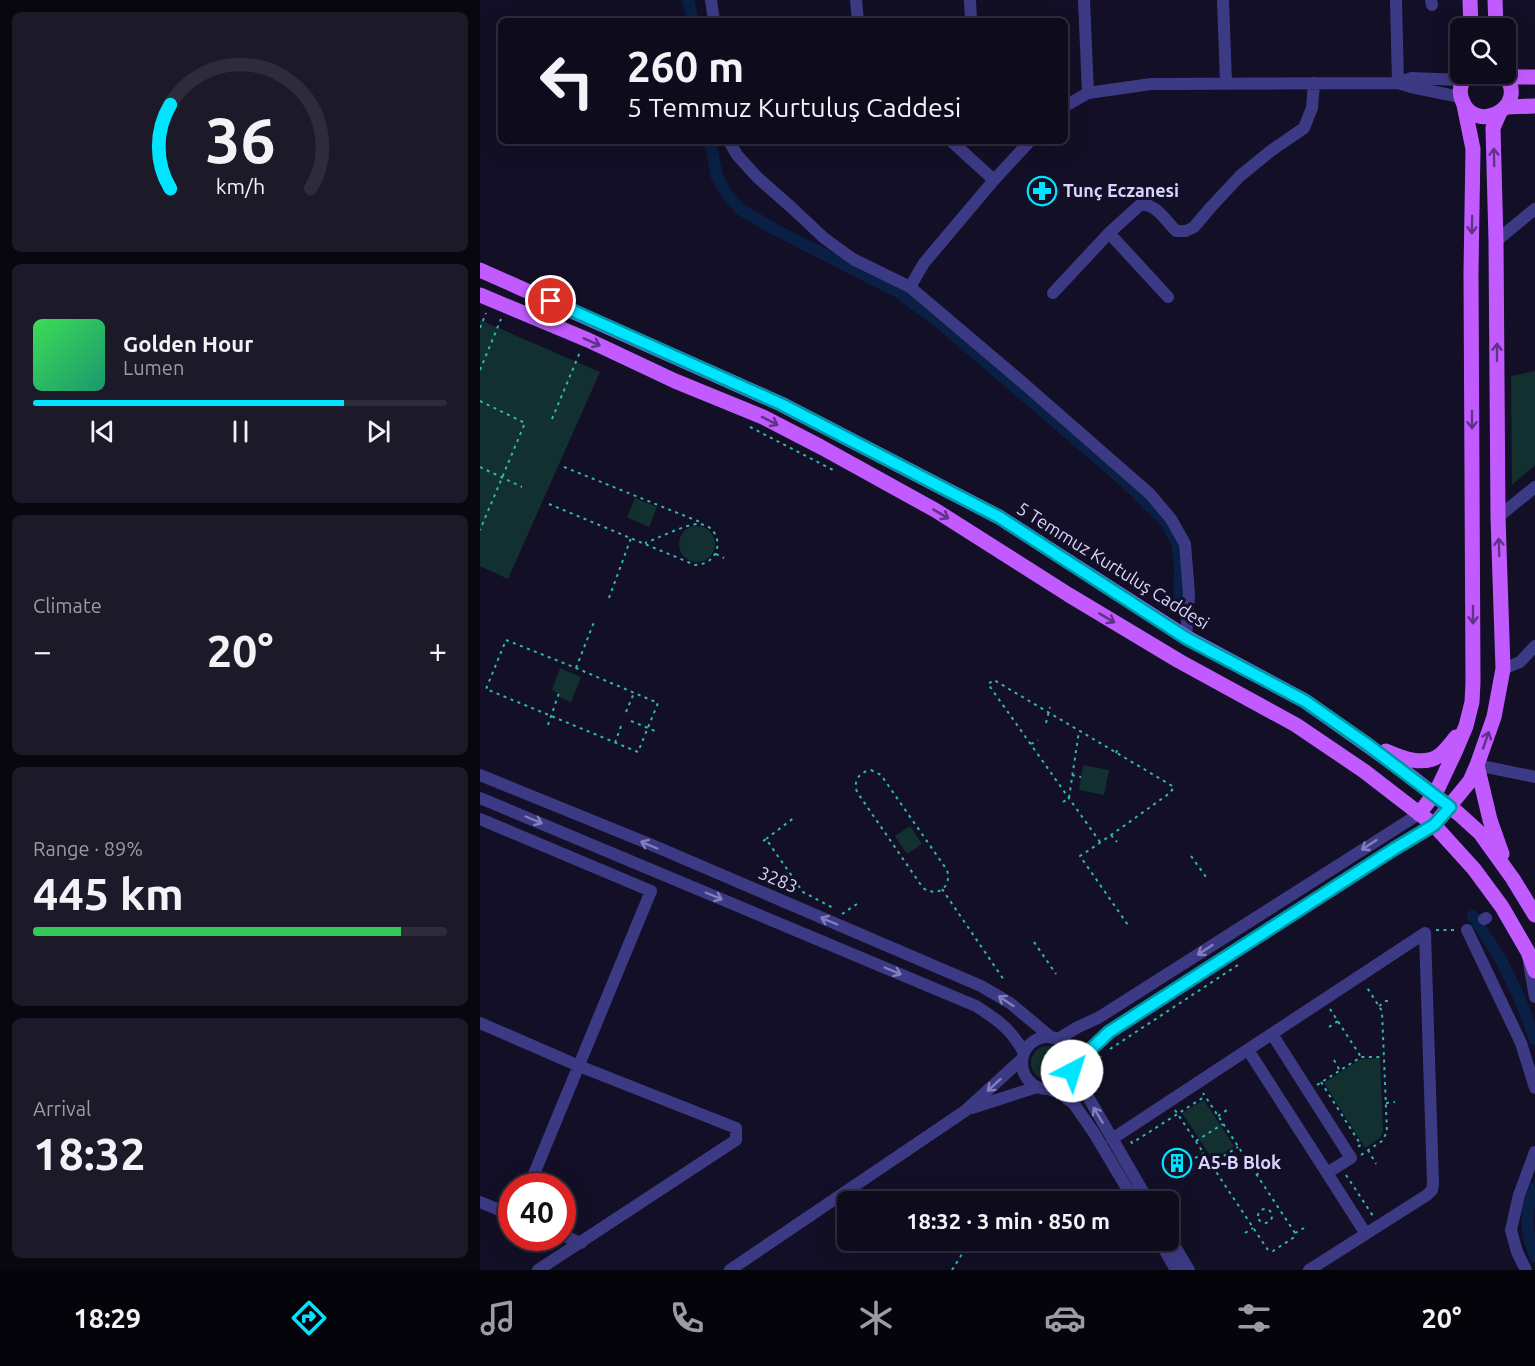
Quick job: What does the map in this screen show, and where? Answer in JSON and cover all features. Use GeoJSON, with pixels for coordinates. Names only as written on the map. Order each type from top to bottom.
{"type":"FeatureCollection","features":[{"type":"Feature","properties":{"kind":"main road"},"geometry":{"type":"LineString","coordinates":[[1470,0],[1471,18]]}},
{"type":"Feature","properties":{"kind":"main road"},"geometry":{"type":"LineString","coordinates":[[1495,0],[1496,18]]}},
{"type":"Feature","properties":{"kind":"main road"},"geometry":{"type":"LineString","coordinates":[[1516,76],[1535,77]]}},
{"type":"Feature","properties":{"kind":"main road"},"geometry":{"type":"LineString","coordinates":[[1419,814],[1434,794],[1455,752],[1466,726],[1472,702],[1473,148],[1462,101],[1461,84]]}},
{"type":"Feature","properties":{"kind":"main road"},"geometry":{"type":"LineString","coordinates":[[1434,825],[1470,781],[1494,717],[1503,669],[1498,516],[1493,128],[1510,99],[1510,84]]}},
{"type":"Feature","properties":{"kind":"main road"},"geometry":{"type":"LineString","coordinates":[[1462,101],[1469,111],[1484,117],[1492,116],[1503,110],[1535,106]]}},
{"type":"Feature","properties":{"kind":"main road","name":"5 Temmuz Kurtuluş Caddesi"},"geometry":{"type":"LineString","coordinates":[[480,270],[781,404],[999,517],[1186,638],[1305,701],[1434,794],[1480,833],[1535,915]]}},
{"type":"Feature","properties":{"kind":"main road"},"geometry":{"type":"LineString","coordinates":[[480,295],[763,417],[935,510],[1179,661],[1296,725],[1364,771],[1434,825],[1474,869],[1502,908],[1528,952],[1535,971]]}},
{"type":"Feature","properties":{"kind":"main road"},"geometry":{"type":"LineString","coordinates":[[1368,745],[1404,759],[1433,759],[1442,754],[1466,726]]}},
{"type":"Feature","properties":{"kind":"main road"},"geometry":{"type":"LineString","coordinates":[[1477,765],[1496,840],[1513,879]]}},
{"type":"Feature","properties":{"kind":"street"},"geometry":{"type":"LineString","coordinates":[[711,0],[714,18]]}},
{"type":"Feature","properties":{"kind":"street"},"geometry":{"type":"LineString","coordinates":[[856,0],[858,18]]}},
{"type":"Feature","properties":{"kind":"street"},"geometry":{"type":"LineString","coordinates":[[970,0],[971,18]]}},
{"type":"Feature","properties":{"kind":"street"},"geometry":{"type":"LineString","coordinates":[[1084,0],[1088,93]]}},
{"type":"Feature","properties":{"kind":"street"},"geometry":{"type":"LineString","coordinates":[[1223,0],[1226,83]]}},
{"type":"Feature","properties":{"kind":"street"},"geometry":{"type":"LineString","coordinates":[[1396,0],[1398,83]]}},
{"type":"Feature","properties":{"kind":"street"},"geometry":{"type":"LineString","coordinates":[[1398,83],[1411,78],[1450,77]]}},
{"type":"Feature","properties":{"kind":"street"},"geometry":{"type":"LineString","coordinates":[[1068,104],[1088,93],[1151,84],[1226,83],[1398,83],[1462,101]]}},
{"type":"Feature","properties":{"kind":"street"},"geometry":{"type":"LineString","coordinates":[[1053,293],[1136,207],[1144,204],[1152,206],[1176,231],[1186,231],[1194,227],[1240,176],[1304,128],[1312,108],[1314,83]]}},
{"type":"Feature","properties":{"kind":"street"},"geometry":{"type":"LineString","coordinates":[[731,144],[737,155],[757,177],[824,238],[854,259],[910,287],[1150,494],[1171,519],[1185,544],[1189,594],[1186,638]]}},
{"type":"Feature","properties":{"kind":"street"},"geometry":{"type":"LineString","coordinates":[[954,144],[994,180]]}},
{"type":"Feature","properties":{"kind":"street"},"geometry":{"type":"LineString","coordinates":[[910,287],[924,263],[1027,144]]}},
{"type":"Feature","properties":{"kind":"street"},"geometry":{"type":"LineString","coordinates":[[1496,241],[1535,208]]}},
{"type":"Feature","properties":{"kind":"street"},"geometry":{"type":"LineString","coordinates":[[1109,233],[1168,297]]}},
{"type":"Feature","properties":{"kind":"street"},"geometry":{"type":"LineString","coordinates":[[1498,516],[1535,487]]}},
{"type":"Feature","properties":{"kind":"street"},"geometry":{"type":"LineString","coordinates":[[1503,669],[1520,662],[1535,646]]}},
{"type":"Feature","properties":{"kind":"street"},"geometry":{"type":"LineString","coordinates":[[1477,765],[1535,777]]}},
{"type":"Feature","properties":{"kind":"street","name":"3283"},"geometry":{"type":"LineString","coordinates":[[480,775],[663,850],[981,986],[1010,1003],[1055,1038]]}},
{"type":"Feature","properties":{"kind":"street"},"geometry":{"type":"LineString","coordinates":[[480,798],[976,1006],[998,1020],[1016,1038],[1023,1056],[1022,1065],[1026,1078],[1043,1088],[1061,1094],[1074,1104],[1128,1191]]}},
{"type":"Feature","properties":{"kind":"street"},"geometry":{"type":"LineString","coordinates":[[1055,1038],[1098,1018],[1419,814]]}},
{"type":"Feature","properties":{"kind":"street"},"geometry":{"type":"LineString","coordinates":[[480,819],[651,891],[534,1173]]}},
{"type":"Feature","properties":{"kind":"street"},"geometry":{"type":"LineString","coordinates":[[965,1111],[1043,1088],[1055,1088],[1066,1082],[1073,1068],[1109,1032],[1434,825]]}},
{"type":"Feature","properties":{"kind":"street"},"geometry":{"type":"LineString","coordinates":[[1467,930],[1521,1043],[1535,1088]]}},
{"type":"Feature","properties":{"kind":"street"},"geometry":{"type":"LineString","coordinates":[[1114,1137],[1425,933]]}},
{"type":"Feature","properties":{"kind":"street"},"geometry":{"type":"LineString","coordinates":[[1309,1270],[1432,1190],[1425,933]]}},
{"type":"Feature","properties":{"kind":"street"},"geometry":{"type":"LineString","coordinates":[[1528,952],[1535,997]]}},
{"type":"Feature","properties":{"kind":"street"},"geometry":{"type":"LineString","coordinates":[[480,1023],[579,1066],[736,1128],[735,1140],[538,1270]]}},
{"type":"Feature","properties":{"kind":"street"},"geometry":{"type":"LineString","coordinates":[[1272,1034],[1308,1091],[1353,1154],[1328,1173]]}},
{"type":"Feature","properties":{"kind":"street"},"geometry":{"type":"LineString","coordinates":[[730,1270],[965,1111],[1023,1056],[1030,1044],[1046,1037],[1055,1038],[1064,1043],[1071,1053],[1073,1068],[1143,1191]]}},
{"type":"Feature","properties":{"kind":"street"},"geometry":{"type":"LineString","coordinates":[[1248,1050],[1366,1234]]}},
{"type":"Feature","properties":{"kind":"street"},"geometry":{"type":"LineString","coordinates":[[1526,1270],[1517,1252],[1511,1230],[1519,1195],[1535,1152]]}},
{"type":"Feature","properties":{"kind":"street"},"geometry":{"type":"LineString","coordinates":[[480,1202],[498,1209]]}},
{"type":"Feature","properties":{"kind":"street"},"geometry":{"type":"LineString","coordinates":[[576,1241],[580,1243]]}},
{"type":"Feature","properties":{"kind":"street"},"geometry":{"type":"LineString","coordinates":[[1165,1251],[1176,1270]]}},
{"type":"Feature","properties":{"kind":"street"},"geometry":{"type":"LineString","coordinates":[[1178,1251],[1189,1270]]}},
{"type":"Feature","properties":{"kind":"path"},"geometry":{"type":"LineString","coordinates":[[480,328],[486,313],[481,311]]}},
{"type":"Feature","properties":{"kind":"path"},"geometry":{"type":"LineString","coordinates":[[480,370],[501,319],[494,316]]}},
{"type":"Feature","properties":{"kind":"path"},"geometry":{"type":"LineString","coordinates":[[552,419],[580,352]]}},
{"type":"Feature","properties":{"kind":"path"},"geometry":{"type":"LineString","coordinates":[[480,401],[525,423],[480,530]]}},
{"type":"Feature","properties":{"kind":"path"},"geometry":{"type":"LineString","coordinates":[[744,424],[835,471]]}},
{"type":"Feature","properties":{"kind":"path"},"geometry":{"type":"LineString","coordinates":[[480,467],[522,487]]}},
{"type":"Feature","properties":{"kind":"path"},"geometry":{"type":"LineString","coordinates":[[549,504],[695,565],[708,562],[716,554],[717,539],[706,525],[564,467]]}},
{"type":"Feature","properties":{"kind":"path"},"geometry":{"type":"LineString","coordinates":[[645,543],[696,523],[706,525]]}},
{"type":"Feature","properties":{"kind":"path"},"geometry":{"type":"LineString","coordinates":[[609,598],[631,537]]}},
{"type":"Feature","properties":{"kind":"path"},"geometry":{"type":"LineString","coordinates":[[716,554],[724,558]]}},
{"type":"Feature","properties":{"kind":"path"},"geometry":{"type":"LineString","coordinates":[[576,668],[594,622]]}},
{"type":"Feature","properties":{"kind":"path"},"geometry":{"type":"LineString","coordinates":[[506,640],[576,668],[658,703],[638,752],[486,689],[506,640]]}},
{"type":"Feature","properties":{"kind":"path"},"geometry":{"type":"LineString","coordinates":[[1100,843],[988,684],[994,680],[1174,787],[1170,793],[1100,843],[1080,856],[1128,925]]}},
{"type":"Feature","properties":{"kind":"path"},"geometry":{"type":"LineString","coordinates":[[548,725],[559,693]]}},
{"type":"Feature","properties":{"kind":"path"},"geometry":{"type":"LineString","coordinates":[[626,712],[634,693]]}},
{"type":"Feature","properties":{"kind":"path"},"geometry":{"type":"LineString","coordinates":[[1046,723],[1050,707]]}},
{"type":"Feature","properties":{"kind":"path"},"geometry":{"type":"LineString","coordinates":[[631,721],[655,731]]}},
{"type":"Feature","properties":{"kind":"path"},"geometry":{"type":"LineString","coordinates":[[615,743],[621,726]]}},
{"type":"Feature","properties":{"kind":"path"},"geometry":{"type":"LineString","coordinates":[[1063,802],[1069,798],[1079,731]]}},
{"type":"Feature","properties":{"kind":"path"},"geometry":{"type":"LineString","coordinates":[[1019,739],[1024,735]]}},
{"type":"Feature","properties":{"kind":"path"},"geometry":{"type":"LineString","coordinates":[[1031,744],[1038,740]]}},
{"type":"Feature","properties":{"kind":"path"},"geometry":{"type":"LineString","coordinates":[[1116,753],[1119,746]]}},
{"type":"Feature","properties":{"kind":"path"},"geometry":{"type":"LineString","coordinates":[[871,770],[881,774],[947,870],[949,879],[942,889],[931,892],[923,888],[857,792],[856,782],[861,773],[871,770]]}},
{"type":"Feature","properties":{"kind":"path"},"geometry":{"type":"LineString","coordinates":[[1072,775],[1081,777]]}},
{"type":"Feature","properties":{"kind":"path"},"geometry":{"type":"LineString","coordinates":[[1170,793],[1174,797]]}},
{"type":"Feature","properties":{"kind":"path"},"geometry":{"type":"LineString","coordinates":[[795,817],[764,840],[803,892],[843,914],[857,904]]}},
{"type":"Feature","properties":{"kind":"path"},"geometry":{"type":"LineString","coordinates":[[1111,835],[1117,842]]}},
{"type":"Feature","properties":{"kind":"path"},"geometry":{"type":"LineString","coordinates":[[1191,856],[1206,877]]}},
{"type":"Feature","properties":{"kind":"path"},"geometry":{"type":"LineString","coordinates":[[942,889],[1005,980]]}},
{"type":"Feature","properties":{"kind":"path"},"geometry":{"type":"LineString","coordinates":[[1425,933],[1431,930],[1467,930]]}},
{"type":"Feature","properties":{"kind":"path"},"geometry":{"type":"LineString","coordinates":[[1034,942],[1056,974]]}},
{"type":"Feature","properties":{"kind":"path"},"geometry":{"type":"LineString","coordinates":[[1094,1090],[1102,1054],[1246,959]]}},
{"type":"Feature","properties":{"kind":"path"},"geometry":{"type":"LineString","coordinates":[[1321,1082],[1361,1145],[1353,1154],[1358,1156],[1382,1141],[1387,1132],[1382,1011],[1360,976]]}},
{"type":"Feature","properties":{"kind":"path"},"geometry":{"type":"LineString","coordinates":[[1379,1006],[1386,1001],[1392,1001]]}},
{"type":"Feature","properties":{"kind":"path"},"geometry":{"type":"LineString","coordinates":[[1328,1006],[1361,1057]]}},
{"type":"Feature","properties":{"kind":"path"},"geometry":{"type":"LineString","coordinates":[[1329,1027],[1338,1021]]}},
{"type":"Feature","properties":{"kind":"path"},"geometry":{"type":"LineString","coordinates":[[1308,1091],[1361,1057],[1384,1057]]}},
{"type":"Feature","properties":{"kind":"path"},"geometry":{"type":"LineString","coordinates":[[1334,1060],[1340,1071]]}},
{"type":"Feature","properties":{"kind":"path"},"geometry":{"type":"LineString","coordinates":[[1196,1084],[1295,1233]]}},
{"type":"Feature","properties":{"kind":"path"},"geometry":{"type":"LineString","coordinates":[[1114,1137],[1120,1141],[1127,1136],[1132,1143],[1205,1096]]}},
{"type":"Feature","properties":{"kind":"path"},"geometry":{"type":"LineString","coordinates":[[1169,1101],[1268,1250],[1273,1251],[1304,1228]]}},
{"type":"Feature","properties":{"kind":"path"},"geometry":{"type":"LineString","coordinates":[[1386,1102],[1395,1102]]}},
{"type":"Feature","properties":{"kind":"path"},"geometry":{"type":"LineString","coordinates":[[1218,1116],[1227,1110]]}},
{"type":"Feature","properties":{"kind":"path"},"geometry":{"type":"LineString","coordinates":[[1196,1141],[1223,1124]]}},
{"type":"Feature","properties":{"kind":"path"},"geometry":{"type":"LineString","coordinates":[[1211,1164],[1238,1147]]}},
{"type":"Feature","properties":{"kind":"path"},"geometry":{"type":"LineString","coordinates":[[1368,1150],[1376,1164]]}},
{"type":"Feature","properties":{"kind":"path"},"geometry":{"type":"LineString","coordinates":[[1195,1158],[1204,1153]]}},
{"type":"Feature","properties":{"kind":"path"},"geometry":{"type":"LineString","coordinates":[[1256,1175],[1265,1169]]}},
{"type":"Feature","properties":{"kind":"path"},"geometry":{"type":"LineString","coordinates":[[1343,1170],[1379,1226]]}},
{"type":"Feature","properties":{"kind":"path"},"geometry":{"type":"LineString","coordinates":[[1260,1220],[1259,1213],[1262,1209],[1271,1211],[1278,1207]]}},
{"type":"Feature","properties":{"kind":"path"},"geometry":{"type":"LineString","coordinates":[[1260,1220],[1266,1223],[1270,1221],[1271,1211]]}},
{"type":"Feature","properties":{"kind":"path"},"geometry":{"type":"LineString","coordinates":[[1245,1233],[1260,1220]]}},
{"type":"Feature","properties":{"kind":"path"},"geometry":{"type":"LineString","coordinates":[[952,1270],[964,1251]]}},
{"type":"Feature","properties":{"kind":"green space"},"geometry":{"type":"Polygon","coordinates":[[[480,320],[600,372],[508,579],[480,566],[480,320]]]}},
{"type":"Feature","properties":{"kind":"green space"},"geometry":{"type":"Polygon","coordinates":[[[1535,371],[1535,465],[1512,485],[1511,376],[1535,371]]]}},
{"type":"Feature","properties":{"kind":"green space"},"geometry":{"type":"Polygon","coordinates":[[[635,498],[657,507],[649,527],[627,517],[635,498]]]}},
{"type":"Feature","properties":{"kind":"green space"},"geometry":{"type":"Polygon","coordinates":[[[697,526],[710,531],[715,544],[710,557],[697,562],[684,557],[679,544],[684,531],[697,526]]]}},
{"type":"Feature","properties":{"kind":"green space"},"geometry":{"type":"Polygon","coordinates":[[[560,668],[581,677],[571,702],[559,697],[560,694],[552,690],[560,668]]]}},
{"type":"Feature","properties":{"kind":"green space"},"geometry":{"type":"Polygon","coordinates":[[[1083,765],[1109,770],[1104,795],[1079,790],[1083,765]]]}},
{"type":"Feature","properties":{"kind":"green space"},"geometry":{"type":"Polygon","coordinates":[[[910,826],[922,844],[907,854],[895,836],[910,826]]]}},
{"type":"Feature","properties":{"kind":"green space"},"geometry":{"type":"Polygon","coordinates":[[[1048,1046],[1060,1051],[1065,1063],[1060,1075],[1048,1080],[1036,1075],[1031,1063],[1036,1051],[1048,1046]]]}},
{"type":"Feature","properties":{"kind":"green space"},"geometry":{"type":"Polygon","coordinates":[[[1380,1058],[1383,1132],[1380,1138],[1365,1148],[1324,1083],[1361,1059],[1380,1058]]]}},
{"type":"Feature","properties":{"kind":"green space"},"geometry":{"type":"Polygon","coordinates":[[[1204,1100],[1234,1146],[1213,1160],[1182,1113],[1204,1100]]]}},
{"type":"Feature","properties":{"kind":"waterway"},"geometry":{"type":"LineString","coordinates":[[688,0],[692,18]]}},
{"type":"Feature","properties":{"kind":"waterway"},"geometry":{"type":"LineString","coordinates":[[711,144],[717,177],[728,196],[740,209],[774,229],[898,292],[940,323],[1123,480],[1166,522],[1177,543],[1180,567],[1179,609]]}},
{"type":"Feature","properties":{"kind":"waterway"},"geometry":{"type":"LineString","coordinates":[[1473,916],[1500,958],[1519,997],[1535,1039]]}},
{"type":"Feature","properties":{"kind":"waterway"},"geometry":{"type":"LineString","coordinates":[[1535,1188],[1528,1214],[1530,1239],[1535,1256]]}},
{"type":"Feature","properties":{"kind":"place","name":"Tunç Eczanesi"},"geometry":{"type":"Point","coordinates":[1042,191]}},
{"type":"Feature","properties":{"kind":"place","name":"A5-B Blok"},"geometry":{"type":"Point","coordinates":[1177,1163]}},
{"type":"Feature","properties":{"kind":"route"},"geometry":{"type":"LineString","coordinates":[[551,301],[781,404],[999,517],[1186,638],[1305,701],[1450,807],[1434,825],[1109,1032],[1074,1065],[1072,1071]]}}]}
